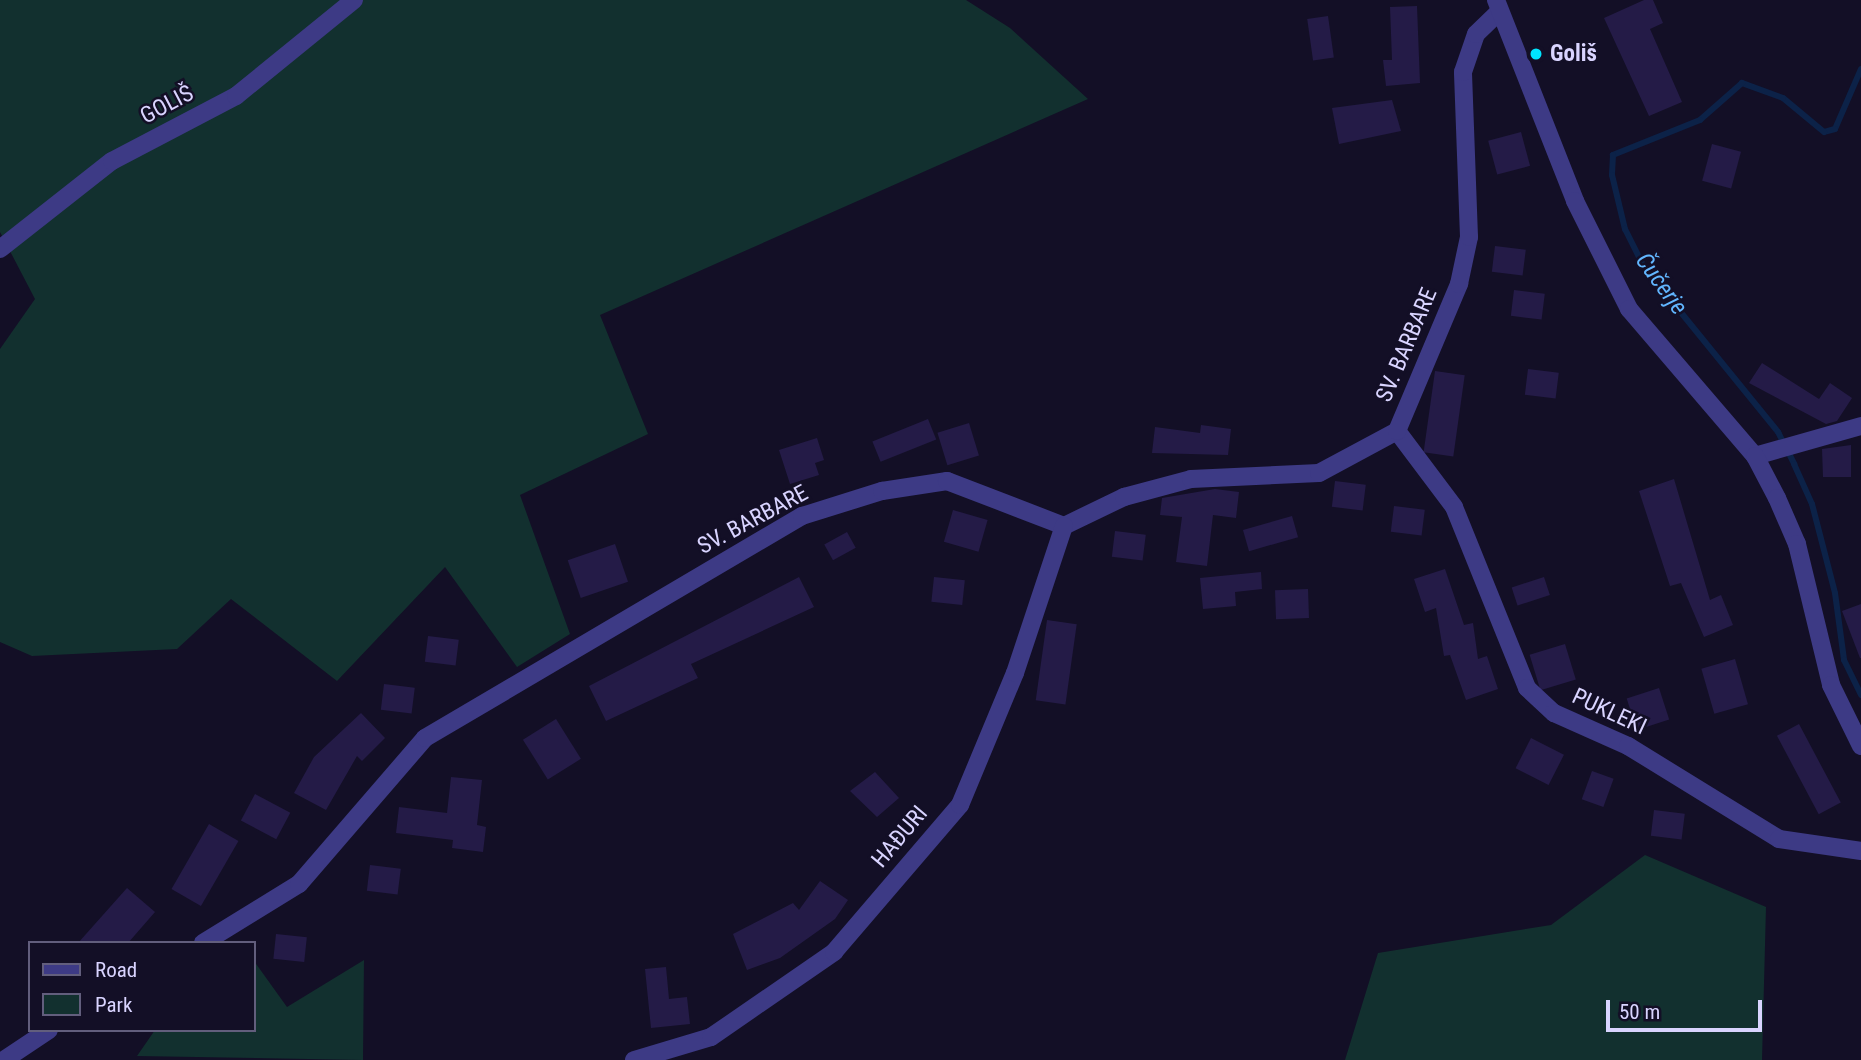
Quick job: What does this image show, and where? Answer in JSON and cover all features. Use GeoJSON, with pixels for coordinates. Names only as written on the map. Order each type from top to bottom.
{"type":"FeatureCollection","features":[{"type":"Feature","properties":{"kind":"street","name":"GOLIŠ"},"geometry":{"type":"LineString","coordinates":[[0,249],[112,161],[236,96],[354,0]]}},
{"type":"Feature","properties":{"kind":"street","name":"SV. BARBARE"},"geometry":{"type":"LineString","coordinates":[[206,941],[299,884],[425,738],[802,516],[882,491],[947,481],[1064,526],[1124,497],[1191,479],[1319,473],[1397,431],[1460,284],[1469,237],[1464,72],[1476,34],[1498,6]]}},
{"type":"Feature","properties":{"kind":"street"},"geometry":{"type":"LineString","coordinates":[[1498,6],[1575,201],[1629,309],[1763,454],[1797,544],[1831,685],[1861,746]]}},
{"type":"Feature","properties":{"kind":"street"},"geometry":{"type":"LineString","coordinates":[[1763,454],[1793,442],[1861,426]]}},
{"type":"Feature","properties":{"kind":"street","name":"PUKLEKI"},"geometry":{"type":"LineString","coordinates":[[1397,431],[1454,508],[1527,688],[1554,713],[1628,746],[1779,839],[1861,851]]}},
{"type":"Feature","properties":{"kind":"street","name":"HAĐURI"},"geometry":{"type":"LineString","coordinates":[[634,1060],[711,1037],[834,952],[960,805],[1015,673],[1064,526]]}},
{"type":"Feature","properties":{"kind":"street"},"geometry":{"type":"LineString","coordinates":[[4,1060],[46,1032]]}},
{"type":"Feature","properties":{"kind":"green space"},"geometry":{"type":"Polygon","coordinates":[[[0,0],[966,0],[1010,28],[1088,99],[600,315],[648,434],[520,495],[570,634],[517,667],[445,567],[337,681],[231,599],[177,649],[32,656],[0,642],[0,349],[35,299],[0,232],[0,0]]]}},
{"type":"Feature","properties":{"kind":"green space"},"geometry":{"type":"Polygon","coordinates":[[[1645,855],[1766,907],[1762,1060],[1345,1060],[1378,953],[1551,925],[1645,855]]]}},
{"type":"Feature","properties":{"kind":"green space"},"geometry":{"type":"Polygon","coordinates":[[[364,960],[363,1060],[137,1056],[154,1032],[256,1032],[256,964],[287,1007],[364,960]]]}},
{"type":"Feature","properties":{"kind":"building"},"geometry":{"type":"Polygon","coordinates":[[[1644,0],[1653,0],[1663,23],[1650,29],[1682,102],[1649,116],[1604,18],[1644,0]]]}},
{"type":"Feature","properties":{"kind":"building"},"geometry":{"type":"Polygon","coordinates":[[[1417,6],[1420,83],[1386,86],[1383,60],[1392,60],[1390,7],[1417,6]]]}},
{"type":"Feature","properties":{"kind":"building"},"geometry":{"type":"Polygon","coordinates":[[[1328,16],[1334,58],[1313,61],[1307,19],[1328,16]]]}},
{"type":"Feature","properties":{"kind":"building"},"geometry":{"type":"Polygon","coordinates":[[[1392,100],[1401,131],[1339,144],[1332,108],[1392,100]]]}},
{"type":"Feature","properties":{"kind":"building"},"geometry":{"type":"Polygon","coordinates":[[[1521,132],[1530,166],[1497,175],[1488,141],[1521,132]]]}},
{"type":"Feature","properties":{"kind":"building"},"geometry":{"type":"Polygon","coordinates":[[[1712,144],[1741,152],[1731,188],[1702,181],[1712,144]]]}},
{"type":"Feature","properties":{"kind":"building"},"geometry":{"type":"Polygon","coordinates":[[[1495,246],[1526,250],[1523,276],[1492,272],[1495,246]]]}},
{"type":"Feature","properties":{"kind":"building"},"geometry":{"type":"Polygon","coordinates":[[[1514,290],[1545,294],[1542,320],[1511,316],[1514,290]]]}},
{"type":"Feature","properties":{"kind":"building"},"geometry":{"type":"Polygon","coordinates":[[[1762,363],[1819,399],[1830,383],[1852,398],[1837,421],[1826,424],[1749,383],[1762,363]]]}},
{"type":"Feature","properties":{"kind":"building"},"geometry":{"type":"Polygon","coordinates":[[[1528,369],[1559,373],[1556,399],[1525,395],[1528,369]]]}},
{"type":"Feature","properties":{"kind":"building"},"geometry":{"type":"Polygon","coordinates":[[[1435,371],[1465,375],[1453,456],[1424,452],[1435,371]]]}},
{"type":"Feature","properties":{"kind":"building"},"geometry":{"type":"Polygon","coordinates":[[[928,419],[936,439],[881,462],[872,441],[928,419]]]}},
{"type":"Feature","properties":{"kind":"building"},"geometry":{"type":"Polygon","coordinates":[[[969,423],[979,456],[947,465],[937,433],[969,423]]]}},
{"type":"Feature","properties":{"kind":"building"},"geometry":{"type":"Polygon","coordinates":[[[1201,425],[1231,429],[1228,455],[1152,453],[1155,427],[1200,433],[1201,425]]]}},
{"type":"Feature","properties":{"kind":"building"},"geometry":{"type":"Polygon","coordinates":[[[817,438],[824,460],[815,463],[819,475],[790,484],[779,450],[817,438]]]}},
{"type":"Feature","properties":{"kind":"building"},"geometry":{"type":"Polygon","coordinates":[[[1851,445],[1851,477],[1823,477],[1822,449],[1851,445]]]}},
{"type":"Feature","properties":{"kind":"building"},"geometry":{"type":"Polygon","coordinates":[[[1674,479],[1710,600],[1721,595],[1733,625],[1704,637],[1681,583],[1670,586],[1639,491],[1674,479]]]}},
{"type":"Feature","properties":{"kind":"building"},"geometry":{"type":"Polygon","coordinates":[[[1335,481],[1366,485],[1363,511],[1332,507],[1335,481]]]}},
{"type":"Feature","properties":{"kind":"building"},"geometry":{"type":"Polygon","coordinates":[[[1215,489],[1239,492],[1236,518],[1213,515],[1207,566],[1176,562],[1182,517],[1160,515],[1162,498],[1215,489]]]}},
{"type":"Feature","properties":{"kind":"building"},"geometry":{"type":"Polygon","coordinates":[[[1394,506],[1425,510],[1422,536],[1391,532],[1394,506]]]}},
{"type":"Feature","properties":{"kind":"building"},"geometry":{"type":"Polygon","coordinates":[[[953,510],[988,520],[979,552],[944,542],[953,510]]]}},
{"type":"Feature","properties":{"kind":"building"},"geometry":{"type":"Polygon","coordinates":[[[1292,516],[1298,537],[1249,551],[1243,530],[1292,516]]]}},
{"type":"Feature","properties":{"kind":"building"},"geometry":{"type":"Polygon","coordinates":[[[1115,531],[1146,535],[1143,561],[1112,557],[1115,531]]]}},
{"type":"Feature","properties":{"kind":"building"},"geometry":{"type":"Polygon","coordinates":[[[847,532],[856,548],[833,560],[824,545],[847,532]]]}},
{"type":"Feature","properties":{"kind":"building"},"geometry":{"type":"Polygon","coordinates":[[[615,544],[628,582],[581,598],[568,560],[615,544]]]}},
{"type":"Feature","properties":{"kind":"building"},"geometry":{"type":"Polygon","coordinates":[[[1445,569],[1464,625],[1473,623],[1478,659],[1487,656],[1498,689],[1466,700],[1450,655],[1444,656],[1436,608],[1425,612],[1414,579],[1445,569]]]}},
{"type":"Feature","properties":{"kind":"building"},"geometry":{"type":"Polygon","coordinates":[[[1261,572],[1262,589],[1235,592],[1236,606],[1203,609],[1200,578],[1261,572]]]}},
{"type":"Feature","properties":{"kind":"building"},"geometry":{"type":"Polygon","coordinates":[[[799,577],[814,607],[691,664],[698,678],[606,721],[589,686],[799,577]]]}},
{"type":"Feature","properties":{"kind":"building"},"geometry":{"type":"Polygon","coordinates":[[[934,577],[965,580],[962,605],[931,602],[934,577]]]}},
{"type":"Feature","properties":{"kind":"building"},"geometry":{"type":"Polygon","coordinates":[[[1544,577],[1550,595],[1518,606],[1512,588],[1544,577]]]}},
{"type":"Feature","properties":{"kind":"building"},"geometry":{"type":"Polygon","coordinates":[[[1308,589],[1309,618],[1276,619],[1275,590],[1308,589]]]}},
{"type":"Feature","properties":{"kind":"building"},"geometry":{"type":"Polygon","coordinates":[[[1861,604],[1861,658],[1860,658],[1842,611],[1861,604]]]}},
{"type":"Feature","properties":{"kind":"building"},"geometry":{"type":"Polygon","coordinates":[[[1047,620],[1077,624],[1065,704],[1036,700],[1047,620]]]}},
{"type":"Feature","properties":{"kind":"building"},"geometry":{"type":"Polygon","coordinates":[[[428,636],[459,640],[456,666],[425,662],[428,636]]]}},
{"type":"Feature","properties":{"kind":"building"},"geometry":{"type":"Polygon","coordinates":[[[1565,644],[1576,679],[1540,690],[1530,655],[1565,644]]]}},
{"type":"Feature","properties":{"kind":"building"},"geometry":{"type":"Polygon","coordinates":[[[1735,659],[1748,704],[1714,714],[1701,669],[1735,659]]]}},
{"type":"Feature","properties":{"kind":"building"},"geometry":{"type":"Polygon","coordinates":[[[384,684],[415,688],[412,714],[381,710],[384,684]]]}},
{"type":"Feature","properties":{"kind":"building"},"geometry":{"type":"Polygon","coordinates":[[[1659,688],[1669,719],[1637,730],[1627,699],[1659,688]]]}},
{"type":"Feature","properties":{"kind":"building"},"geometry":{"type":"Polygon","coordinates":[[[361,713],[385,738],[362,761],[357,756],[326,810],[294,793],[314,757],[361,713]]]}},
{"type":"Feature","properties":{"kind":"building"},"geometry":{"type":"Polygon","coordinates":[[[556,719],[581,759],[548,780],[523,740],[556,719]]]}},
{"type":"Feature","properties":{"kind":"building"},"geometry":{"type":"Polygon","coordinates":[[[1799,724],[1841,803],[1819,814],[1777,736],[1799,724]]]}},
{"type":"Feature","properties":{"kind":"building"},"geometry":{"type":"Polygon","coordinates":[[[1531,738],[1564,755],[1549,785],[1516,768],[1531,738]]]}},
{"type":"Feature","properties":{"kind":"building"},"geometry":{"type":"Polygon","coordinates":[[[1592,771],[1614,779],[1603,807],[1582,799],[1592,771]]]}},
{"type":"Feature","properties":{"kind":"building"},"geometry":{"type":"Polygon","coordinates":[[[875,772],[899,798],[877,817],[850,791],[875,772]]]}},
{"type":"Feature","properties":{"kind":"building"},"geometry":{"type":"Polygon","coordinates":[[[451,777],[482,780],[477,825],[486,827],[483,852],[452,848],[453,840],[396,833],[399,807],[447,813],[451,777]]]}},
{"type":"Feature","properties":{"kind":"building"},"geometry":{"type":"Polygon","coordinates":[[[255,794],[290,813],[276,839],[241,820],[255,794]]]}},
{"type":"Feature","properties":{"kind":"building"},"geometry":{"type":"Polygon","coordinates":[[[1654,810],[1685,814],[1682,840],[1651,836],[1654,810]]]}},
{"type":"Feature","properties":{"kind":"building"},"geometry":{"type":"Polygon","coordinates":[[[209,824],[238,841],[201,906],[172,889],[209,824]]]}},
{"type":"Feature","properties":{"kind":"building"},"geometry":{"type":"Polygon","coordinates":[[[370,865],[401,869],[398,895],[367,891],[370,865]]]}},
{"type":"Feature","properties":{"kind":"building"},"geometry":{"type":"Polygon","coordinates":[[[820,881],[848,900],[835,919],[780,958],[747,970],[733,934],[793,903],[799,910],[820,881]]]}},
{"type":"Feature","properties":{"kind":"building"},"geometry":{"type":"Polygon","coordinates":[[[127,888],[155,912],[130,941],[80,941],[127,888]]]}},
{"type":"Feature","properties":{"kind":"building"},"geometry":{"type":"Polygon","coordinates":[[[276,934],[307,937],[304,962],[273,959],[276,934]]]}},
{"type":"Feature","properties":{"kind":"building"},"geometry":{"type":"Polygon","coordinates":[[[666,967],[669,999],[687,997],[690,1024],[651,1028],[645,969],[666,967]]]}},
{"type":"Feature","properties":{"kind":"waterway","name":"Čučerje"},"geometry":{"type":"LineString","coordinates":[[1861,69],[1835,129],[1824,132],[1783,98],[1742,83],[1700,120],[1613,155],[1612,175],[1625,229],[1644,267],[1778,432],[1794,464],[1812,504],[1835,593],[1844,660],[1861,695]]}},
{"type":"Feature","properties":{"kind":"place","name":"Goliš"},"geometry":{"type":"Point","coordinates":[1536,54]}}]}
